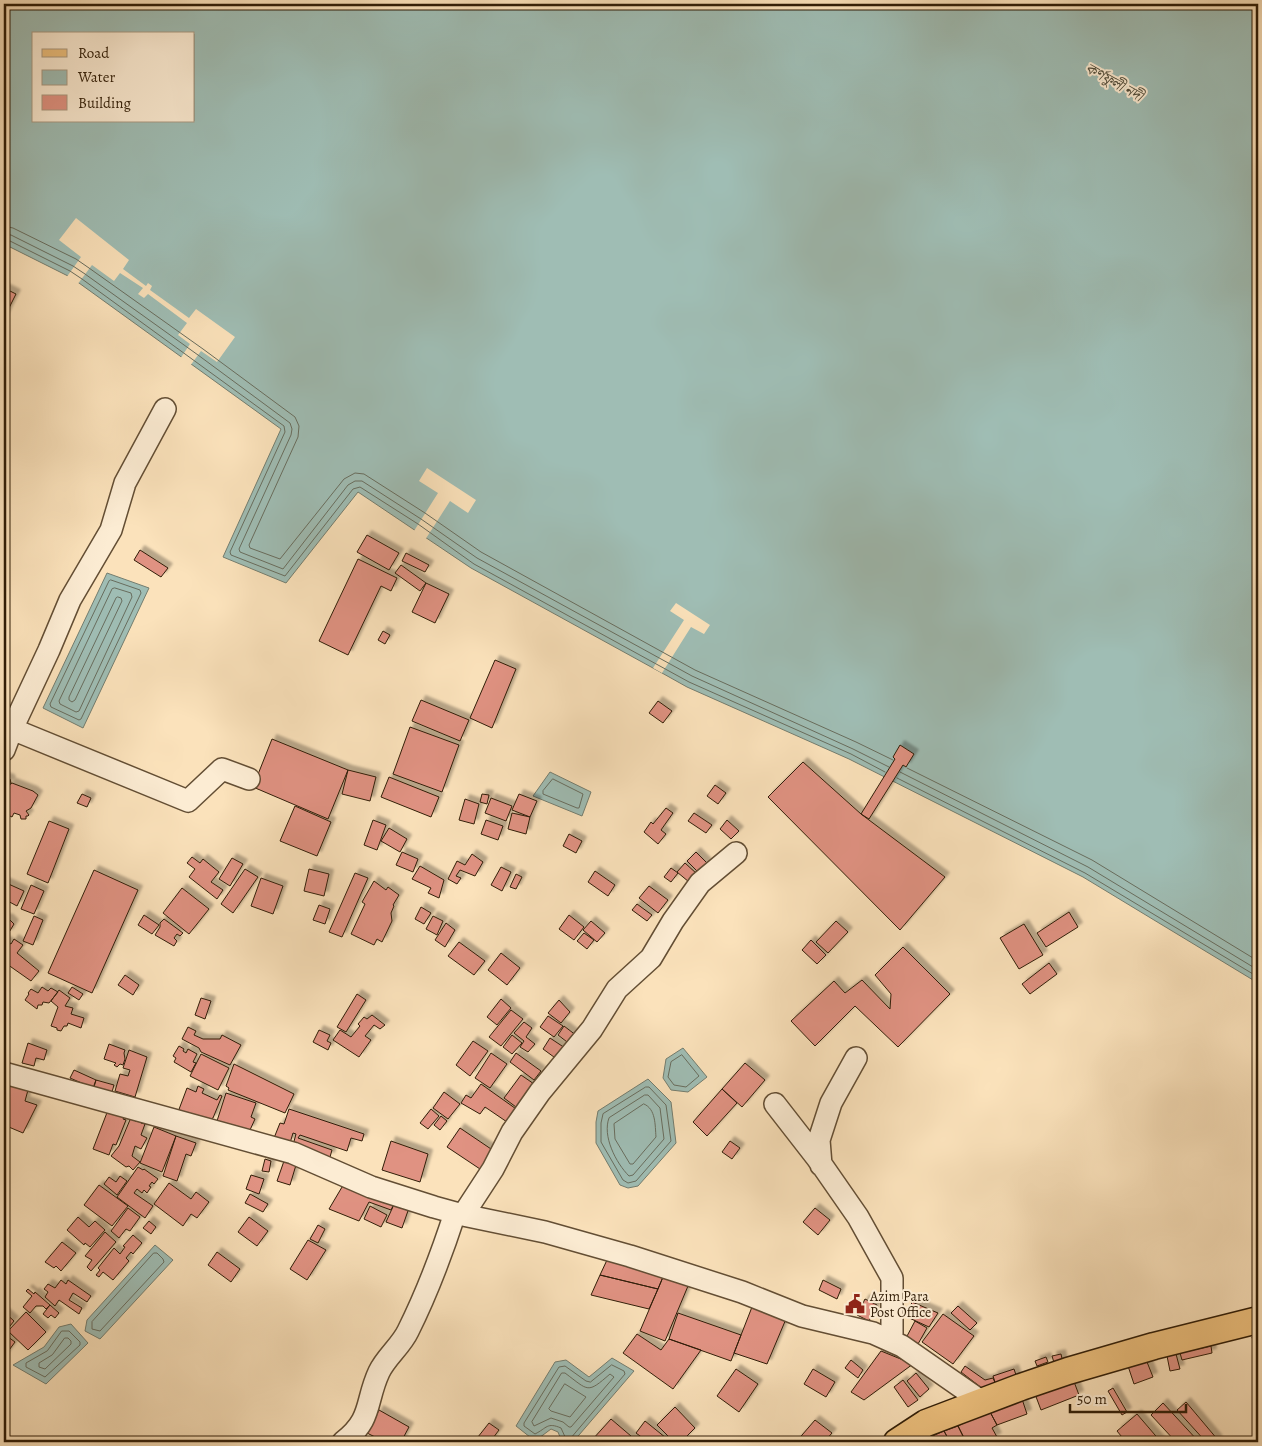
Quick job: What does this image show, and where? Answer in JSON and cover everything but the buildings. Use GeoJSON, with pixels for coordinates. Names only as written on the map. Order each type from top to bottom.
{"type":"FeatureCollection","features":[{"type":"Feature","properties":{"kind":"main road"},"geometry":{"type":"LineString","coordinates":[[898,1442],[926,1423],[981,1401],[1068,1371],[1154,1346],[1258,1320]]}},
{"type":"Feature","properties":{"kind":"street"},"geometry":{"type":"LineString","coordinates":[[4,750],[70,600],[111,530],[125,483],[165,409]]}},
{"type":"Feature","properties":{"kind":"street"},"geometry":{"type":"LineString","coordinates":[[12,729],[188,801],[222,769],[250,779]]}},
{"type":"Feature","properties":{"kind":"street"},"geometry":{"type":"LineString","coordinates":[[343,1442],[355,1433],[364,1421],[378,1372],[407,1334],[459,1214],[493,1169],[512,1132],[540,1092],[592,1029],[617,990],[651,958],[673,921],[700,883],[736,853]]}},
{"type":"Feature","properties":{"kind":"street"},"geometry":{"type":"LineString","coordinates":[[821,1165],[819,1140],[831,1103],[856,1058]]}},
{"type":"Feature","properties":{"kind":"street"},"geometry":{"type":"LineString","coordinates":[[4,1073],[293,1153],[371,1187],[459,1214],[545,1232],[630,1256],[742,1292],[802,1316],[873,1333],[902,1346],[981,1401]]}},
{"type":"Feature","properties":{"kind":"street"},"geometry":{"type":"LineString","coordinates":[[775,1104],[858,1217],[892,1278],[892,1342]]}},
{"type":"Feature","properties":{"kind":"water","name":"কর্ণফুলী নদী"},"geometry":{"type":"Polygon","coordinates":[[[4,4],[1258,4],[1258,983],[1083,877],[849,759],[687,687],[471,568],[358,492],[286,583],[223,557],[281,429],[68,276],[4,244],[4,4]]]}},
{"type":"Feature","properties":{"kind":"water"},"geometry":{"type":"Polygon","coordinates":[[[107,573],[149,588],[83,728],[43,708],[107,573]]]}},
{"type":"Feature","properties":{"kind":"water"},"geometry":{"type":"Polygon","coordinates":[[[550,772],[591,792],[582,816],[533,796],[550,772]]]}},
{"type":"Feature","properties":{"kind":"water"},"geometry":{"type":"Polygon","coordinates":[[[683,1048],[707,1077],[688,1092],[671,1090],[663,1078],[666,1059],[683,1048]]]}},
{"type":"Feature","properties":{"kind":"water"},"geometry":{"type":"Polygon","coordinates":[[[648,1079],[671,1102],[676,1143],[638,1186],[628,1188],[620,1185],[596,1143],[598,1111],[648,1079]]]}},
{"type":"Feature","properties":{"kind":"water"},"geometry":{"type":"Polygon","coordinates":[[[155,1245],[173,1260],[100,1339],[85,1331],[87,1320],[155,1245]]]}},
{"type":"Feature","properties":{"kind":"water"},"geometry":{"type":"Polygon","coordinates":[[[71,1324],[88,1343],[46,1384],[13,1365],[44,1347],[59,1327],[71,1324]]]}},
{"type":"Feature","properties":{"kind":"water"},"geometry":{"type":"Polygon","coordinates":[[[612,1358],[634,1371],[573,1442],[562,1442],[558,1432],[551,1429],[535,1441],[516,1426],[555,1362],[566,1360],[589,1377],[612,1358]]]}},
{"type":"Feature","properties":{"kind":"pier"},"geometry":{"type":"Polygon","coordinates":[[[76,218],[129,260],[123,269],[146,286],[148,283],[152,286],[150,290],[189,318],[196,309],[235,337],[217,362],[201,351],[190,366],[180,359],[190,344],[178,335],[187,323],[148,294],[144,298],[138,294],[143,288],[120,273],[114,281],[92,265],[77,285],[66,278],[81,257],[59,240],[76,218]]]}},
{"type":"Feature","properties":{"kind":"pier"},"geometry":{"type":"Polygon","coordinates":[[[427,468],[476,500],[468,513],[450,501],[425,540],[414,531],[438,493],[419,481],[427,468]]]}},
{"type":"Feature","properties":{"kind":"pier"},"geometry":{"type":"Polygon","coordinates":[[[676,603],[710,625],[704,634],[691,627],[662,673],[653,668],[684,620],[670,611],[676,603]]]}},
{"type":"Feature","properties":{"kind":"place","name":"Azim Para Post Office"},"geometry":{"type":"Point","coordinates":[855,1304]}}]}
